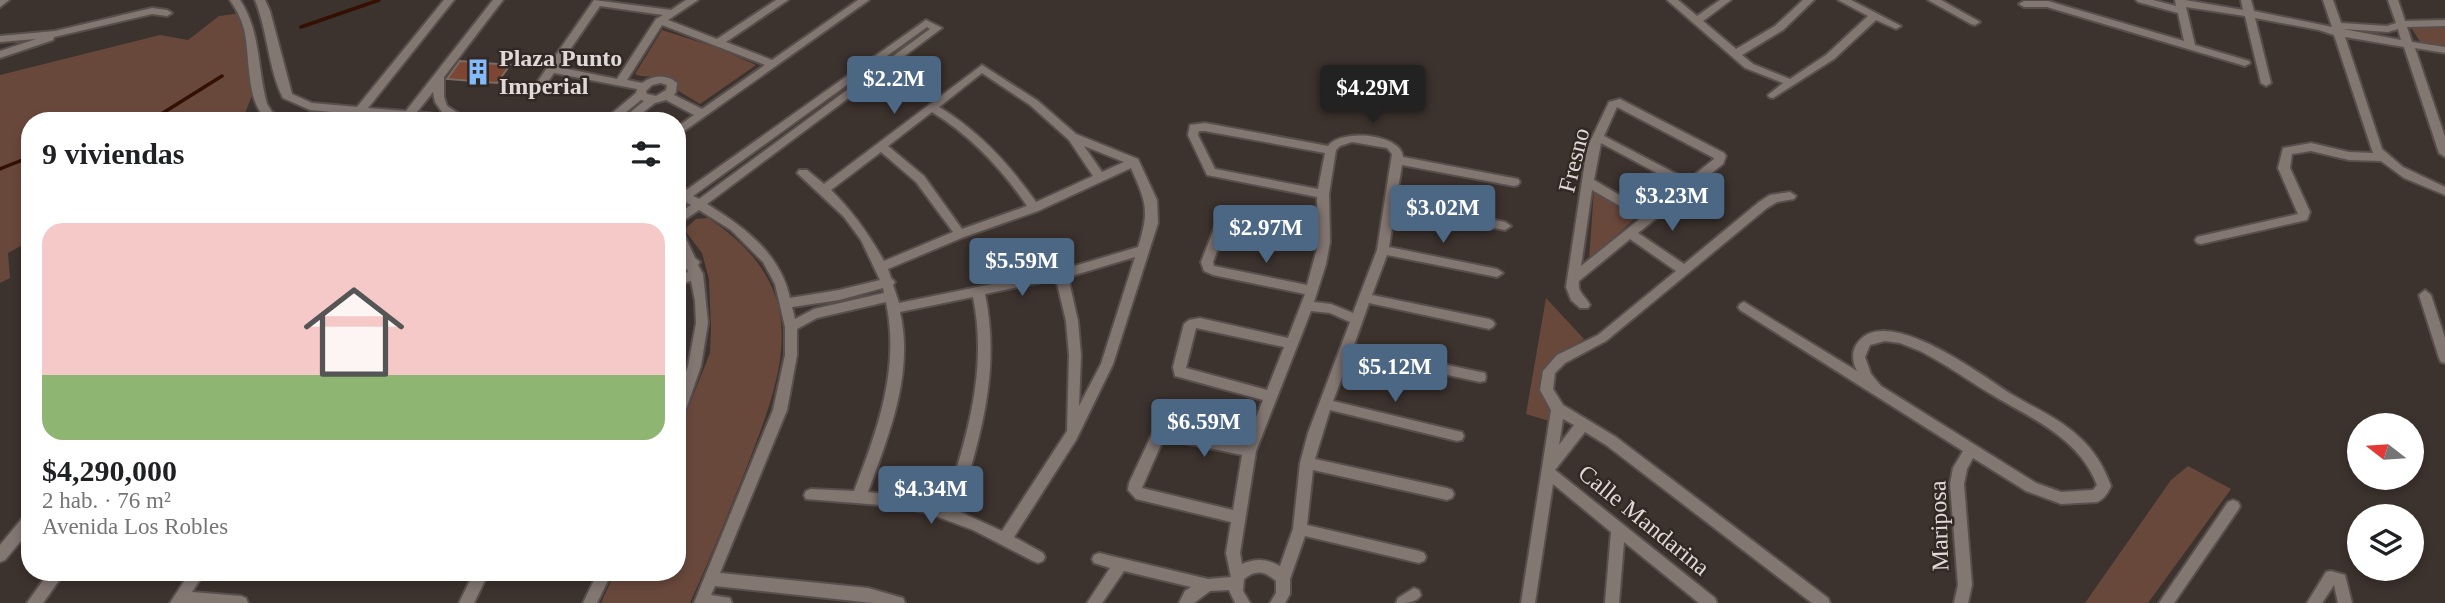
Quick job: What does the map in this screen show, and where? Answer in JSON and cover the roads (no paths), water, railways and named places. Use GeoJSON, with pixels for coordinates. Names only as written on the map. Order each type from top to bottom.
{"type":"FeatureCollection","features":[{"type":"Feature","properties":{"kind":"street"},"geometry":{"type":"LineString","coordinates":[[0,4],[4,0]]}},
{"type":"Feature","properties":{"kind":"street"},"geometry":{"type":"LineString","coordinates":[[235,0],[248,21],[260,98],[267,112]]}},
{"type":"Feature","properties":{"kind":"street"},"geometry":{"type":"LineString","coordinates":[[260,0],[267,15],[278,73],[287,96],[310,106],[337,112]]}},
{"type":"Feature","properties":{"kind":"street"},"geometry":{"type":"LineString","coordinates":[[358,112],[449,0]]}},
{"type":"Feature","properties":{"kind":"street"},"geometry":{"type":"LineString","coordinates":[[412,112],[498,0]]}},
{"type":"Feature","properties":{"kind":"street"},"geometry":{"type":"LineString","coordinates":[[621,81],[660,21],[693,0]]}},
{"type":"Feature","properties":{"kind":"street"},"geometry":{"type":"LineString","coordinates":[[718,43],[783,0]]}},
{"type":"Feature","properties":{"kind":"street"},"geometry":{"type":"LineString","coordinates":[[686,126],[864,0]]}},
{"type":"Feature","properties":{"kind":"street"},"geometry":{"type":"LineString","coordinates":[[1672,0],[1764,74],[1790,82]]}},
{"type":"Feature","properties":{"kind":"street"},"geometry":{"type":"LineString","coordinates":[[1697,21],[1726,0]]}},
{"type":"Feature","properties":{"kind":"street"},"geometry":{"type":"LineString","coordinates":[[1736,54],[1779,29],[1809,0]]}},
{"type":"Feature","properties":{"kind":"street"},"geometry":{"type":"LineString","coordinates":[[1843,0],[1896,26]]}},
{"type":"Feature","properties":{"kind":"street"},"geometry":{"type":"LineString","coordinates":[[1933,0],[1975,22]]}},
{"type":"Feature","properties":{"kind":"street"},"geometry":{"type":"LineString","coordinates":[[2141,0],[2248,8]]}},
{"type":"Feature","properties":{"kind":"street"},"geometry":{"type":"LineString","coordinates":[[2210,0],[2248,8],[2271,17],[2338,29],[2388,29],[2403,24],[2445,23]]}},
{"type":"Feature","properties":{"kind":"street"},"geometry":{"type":"LineString","coordinates":[[2328,0],[2380,154]]}},
{"type":"Feature","properties":{"kind":"street"},"geometry":{"type":"LineString","coordinates":[[2393,0],[2445,153]]}},
{"type":"Feature","properties":{"kind":"street"},"geometry":{"type":"LineString","coordinates":[[536,91],[598,1],[672,13]]}},
{"type":"Feature","properties":{"kind":"street"},"geometry":{"type":"LineString","coordinates":[[2024,4],[2049,2],[2245,63]]}},
{"type":"Feature","properties":{"kind":"street"},"geometry":{"type":"LineString","coordinates":[[2181,5],[2190,46]]}},
{"type":"Feature","properties":{"kind":"street"},"geometry":{"type":"LineString","coordinates":[[2248,8],[2266,83]]}},
{"type":"Feature","properties":{"kind":"street"},"geometry":{"type":"LineString","coordinates":[[0,55],[55,34],[152,11],[167,13]]}},
{"type":"Feature","properties":{"kind":"street"},"geometry":{"type":"LineString","coordinates":[[1773,95],[1830,57],[1875,15]]}},
{"type":"Feature","properties":{"kind":"street"},"geometry":{"type":"LineString","coordinates":[[660,21],[773,64]]}},
{"type":"Feature","properties":{"kind":"street"},"geometry":{"type":"LineString","coordinates":[[686,193],[706,181],[926,23],[937,28],[686,214]]}},
{"type":"Feature","properties":{"kind":"street"},"geometry":{"type":"LineString","coordinates":[[2338,29],[2409,46],[2445,50]]}},
{"type":"Feature","properties":{"kind":"street"},"geometry":{"type":"LineString","coordinates":[[0,39],[55,34]]}},
{"type":"Feature","properties":{"kind":"street"},"geometry":{"type":"LineString","coordinates":[[255,61],[275,54]]}},
{"type":"Feature","properties":{"kind":"street"},"geometry":{"type":"LineString","coordinates":[[825,189],[982,68],[1034,103],[1072,137],[1100,178]]}},
{"type":"Feature","properties":{"kind":"street"},"geometry":{"type":"LineString","coordinates":[[552,69],[621,81],[645,94],[667,96],[702,114]]}},
{"type":"Feature","properties":{"kind":"street"},"geometry":{"type":"LineString","coordinates":[[439,77],[436,93],[440,105],[448,112]]}},
{"type":"Feature","properties":{"kind":"street"},"geometry":{"type":"LineString","coordinates":[[632,112],[655,80],[668,80],[673,87],[667,96]]}},
{"type":"Feature","properties":{"kind":"street"},"geometry":{"type":"LineString","coordinates":[[620,112],[645,94]]}},
{"type":"Feature","properties":{"kind":"street"},"geometry":{"type":"LineString","coordinates":[[823,98],[834,106]]}},
{"type":"Feature","properties":{"kind":"street","name":"Fresno"},"geometry":{"type":"LineString","coordinates":[[1573,279],[1593,148],[1613,104],[1620,103],[1720,156],[1719,160],[1689,185]]}},
{"type":"Feature","properties":{"kind":"street"},"geometry":{"type":"LineString","coordinates":[[933,107],[957,121],[998,158],[1034,208]]}},
{"type":"Feature","properties":{"kind":"street"},"geometry":{"type":"LineString","coordinates":[[1323,194],[1211,172],[1193,135],[1194,128],[1205,127],[1331,150]]}},
{"type":"Feature","properties":{"kind":"street"},"geometry":{"type":"LineString","coordinates":[[1005,539],[1071,436],[1107,364],[1152,223],[1151,200],[1134,162],[1072,137]]}},
{"type":"Feature","properties":{"kind":"street"},"geometry":{"type":"LineString","coordinates":[[1584,305],[1573,294],[1573,279],[1689,185],[1598,137]]}},
{"type":"Feature","properties":{"kind":"street"},"geometry":{"type":"LineString","coordinates":[[1243,603],[1237,594],[1233,552],[1249,451],[1268,396],[1312,292],[1324,242],[1323,194],[1331,150],[1336,143],[1352,138],[1390,145],[1398,153],[1398,160],[1383,250],[1325,404],[1307,463],[1300,529],[1283,579],[1281,602]]}},
{"type":"Feature","properties":{"kind":"street"},"geometry":{"type":"LineString","coordinates":[[881,146],[920,179],[960,234]]}},
{"type":"Feature","properties":{"kind":"street"},"geometry":{"type":"LineString","coordinates":[[2201,240],[2303,217],[2304,212],[2284,168],[2287,151],[2311,147],[2349,156],[2380,154],[2439,189]]}},
{"type":"Feature","properties":{"kind":"street"},"geometry":{"type":"LineString","coordinates":[[1398,160],[1514,182]]}},
{"type":"Feature","properties":{"kind":"street"},"geometry":{"type":"LineString","coordinates":[[881,267],[960,234],[1034,208],[1134,162]]}},
{"type":"Feature","properties":{"kind":"street"},"geometry":{"type":"LineString","coordinates":[[803,173],[825,189],[851,215],[881,267],[891,296],[898,345],[896,377],[890,408],[859,497]]}},
{"type":"Feature","properties":{"kind":"street"},"geometry":{"type":"LineString","coordinates":[[706,181],[721,189]]}},
{"type":"Feature","properties":{"kind":"street"},"geometry":{"type":"LineString","coordinates":[[1588,181],[1648,217]]}},
{"type":"Feature","properties":{"kind":"street"},"geometry":{"type":"LineString","coordinates":[[1790,197],[1774,198],[1763,205],[1602,338],[1561,359],[1549,371],[1546,390],[1558,410],[1611,441],[1824,603]]}},
{"type":"Feature","properties":{"kind":"street"},"geometry":{"type":"LineString","coordinates":[[686,198],[700,204],[735,227],[768,259],[781,284],[791,327],[791,355],[780,410],[702,602],[725,603]]}},
{"type":"Feature","properties":{"kind":"street"},"geometry":{"type":"LineString","coordinates":[[1390,204],[1505,226]]}},
{"type":"Feature","properties":{"kind":"street"},"geometry":{"type":"LineString","coordinates":[[1312,292],[1213,271],[1208,268],[1207,262],[1221,224],[1324,242]]}},
{"type":"Feature","properties":{"kind":"street"},"geometry":{"type":"LineString","coordinates":[[1632,231],[1688,268]]}},
{"type":"Feature","properties":{"kind":"street"},"geometry":{"type":"LineString","coordinates":[[686,250],[695,268],[703,304],[702,336],[697,362],[686,391]]}},
{"type":"Feature","properties":{"kind":"street"},"geometry":{"type":"LineString","coordinates":[[1383,250],[1497,273]]}},
{"type":"Feature","properties":{"kind":"street"},"geometry":{"type":"LineString","coordinates":[[786,303],[839,295],[891,296],[978,290],[1061,274],[1141,251]]}},
{"type":"Feature","properties":{"kind":"street"},"geometry":{"type":"LineString","coordinates":[[686,268],[695,268]]}},
{"type":"Feature","properties":{"kind":"street"},"geometry":{"type":"LineString","coordinates":[[686,274],[695,268]]}},
{"type":"Feature","properties":{"kind":"street"},"geometry":{"type":"LineString","coordinates":[[1061,274],[1072,321],[1075,355],[1071,436]]}},
{"type":"Feature","properties":{"kind":"street"},"geometry":{"type":"LineString","coordinates":[[950,514],[979,414],[985,376],[985,314],[978,290]]}},
{"type":"Feature","properties":{"kind":"street"},"geometry":{"type":"LineString","coordinates":[[2425,295],[2445,358]]}},
{"type":"Feature","properties":{"kind":"street"},"geometry":{"type":"LineString","coordinates":[[791,327],[814,314],[891,296]]}},
{"type":"Feature","properties":{"kind":"street"},"geometry":{"type":"LineString","coordinates":[[1365,298],[1489,324]]}},
{"type":"Feature","properties":{"kind":"street"},"geometry":{"type":"LineString","coordinates":[[1307,306],[1331,309],[1357,320]]}},
{"type":"Feature","properties":{"kind":"street"},"geometry":{"type":"LineString","coordinates":[[1744,307],[2031,487],[2061,498],[2097,496],[2104,486],[2092,460],[2064,432],[1909,340],[1879,337],[1867,341],[1859,349],[1857,360],[1861,372],[1875,389]]}},
{"type":"Feature","properties":{"kind":"street"},"geometry":{"type":"LineString","coordinates":[[1268,396],[1180,372],[1188,327],[1193,323],[1200,323],[1292,344]]}},
{"type":"Feature","properties":{"kind":"street"},"geometry":{"type":"LineString","coordinates":[[1346,348],[1480,377]]}},
{"type":"Feature","properties":{"kind":"street"},"geometry":{"type":"LineString","coordinates":[[1325,404],[1457,436]]}},
{"type":"Feature","properties":{"kind":"street"},"geometry":{"type":"LineString","coordinates":[[1528,603],[1558,410]]}},
{"type":"Feature","properties":{"kind":"street"},"geometry":{"type":"LineString","coordinates":[[1549,470],[1583,424]]}},
{"type":"Feature","properties":{"kind":"street"},"geometry":{"type":"LineString","coordinates":[[1237,517],[1141,495],[1135,490],[1136,483],[1158,436],[1166,434],[1249,451]]}},
{"type":"Feature","properties":{"kind":"street","name":"Mariposa"},"geometry":{"type":"LineString","coordinates":[[1961,603],[1965,585],[1957,484],[1960,468],[1971,449]]}},
{"type":"Feature","properties":{"kind":"street"},"geometry":{"type":"LineString","coordinates":[[1307,463],[1447,494]]}},
{"type":"Feature","properties":{"kind":"street","name":"Calle Mandarina"},"geometry":{"type":"LineString","coordinates":[[1549,470],[1618,532],[1702,600]]}},
{"type":"Feature","properties":{"kind":"street"},"geometry":{"type":"LineString","coordinates":[[811,495],[903,502],[950,514],[1038,557]]}},
{"type":"Feature","properties":{"kind":"street"},"geometry":{"type":"LineString","coordinates":[[2166,603],[2233,506]]}},
{"type":"Feature","properties":{"kind":"street"},"geometry":{"type":"LineString","coordinates":[[1300,529],[1419,557]]}},
{"type":"Feature","properties":{"kind":"street"},"geometry":{"type":"LineString","coordinates":[[0,556],[21,530]]}},
{"type":"Feature","properties":{"kind":"street"},"geometry":{"type":"LineString","coordinates":[[1612,603],[1618,532]]}},
{"type":"Feature","properties":{"kind":"street"},"geometry":{"type":"LineString","coordinates":[[1099,559],[1208,585]]}},
{"type":"Feature","properties":{"kind":"street"},"geometry":{"type":"LineString","coordinates":[[1094,603],[1121,564]]}},
{"type":"Feature","properties":{"kind":"street"},"geometry":{"type":"LineString","coordinates":[[1186,603],[1190,596],[1208,585],[1237,580],[1250,566],[1273,568],[1283,579]]}},
{"type":"Feature","properties":{"kind":"street"},"geometry":{"type":"LineString","coordinates":[[2314,603],[2331,577],[2340,580],[2345,603]]}},
{"type":"Feature","properties":{"kind":"street"},"geometry":{"type":"LineString","coordinates":[[712,579],[868,595],[898,603]]}},
{"type":"Feature","properties":{"kind":"street"},"geometry":{"type":"LineString","coordinates":[[34,603],[51,581]]}},
{"type":"Feature","properties":{"kind":"street"},"geometry":{"type":"LineString","coordinates":[[178,600],[192,581]]}},
{"type":"Feature","properties":{"kind":"street"},"geometry":{"type":"LineString","coordinates":[[466,603],[477,581]]}},
{"type":"Feature","properties":{"kind":"street"},"geometry":{"type":"LineString","coordinates":[[590,603],[601,581]]}},
{"type":"Feature","properties":{"kind":"street"},"geometry":{"type":"LineString","coordinates":[[178,600],[241,603]]}},
{"type":"Feature","properties":{"kind":"waterway"},"geometry":{"type":"LineString","coordinates":[[301,27],[379,0]]}},
{"type":"Feature","properties":{"kind":"waterway"},"geometry":{"type":"LineString","coordinates":[[164,112],[222,76]]}},
{"type":"Feature","properties":{"kind":"waterway"},"geometry":{"type":"LineString","coordinates":[[0,169],[21,161]]}},
{"type":"Feature","properties":{"kind":"place","name":"Plaza Punto Imperial"},"geometry":{"type":"Point","coordinates":[478,72]}}]}
